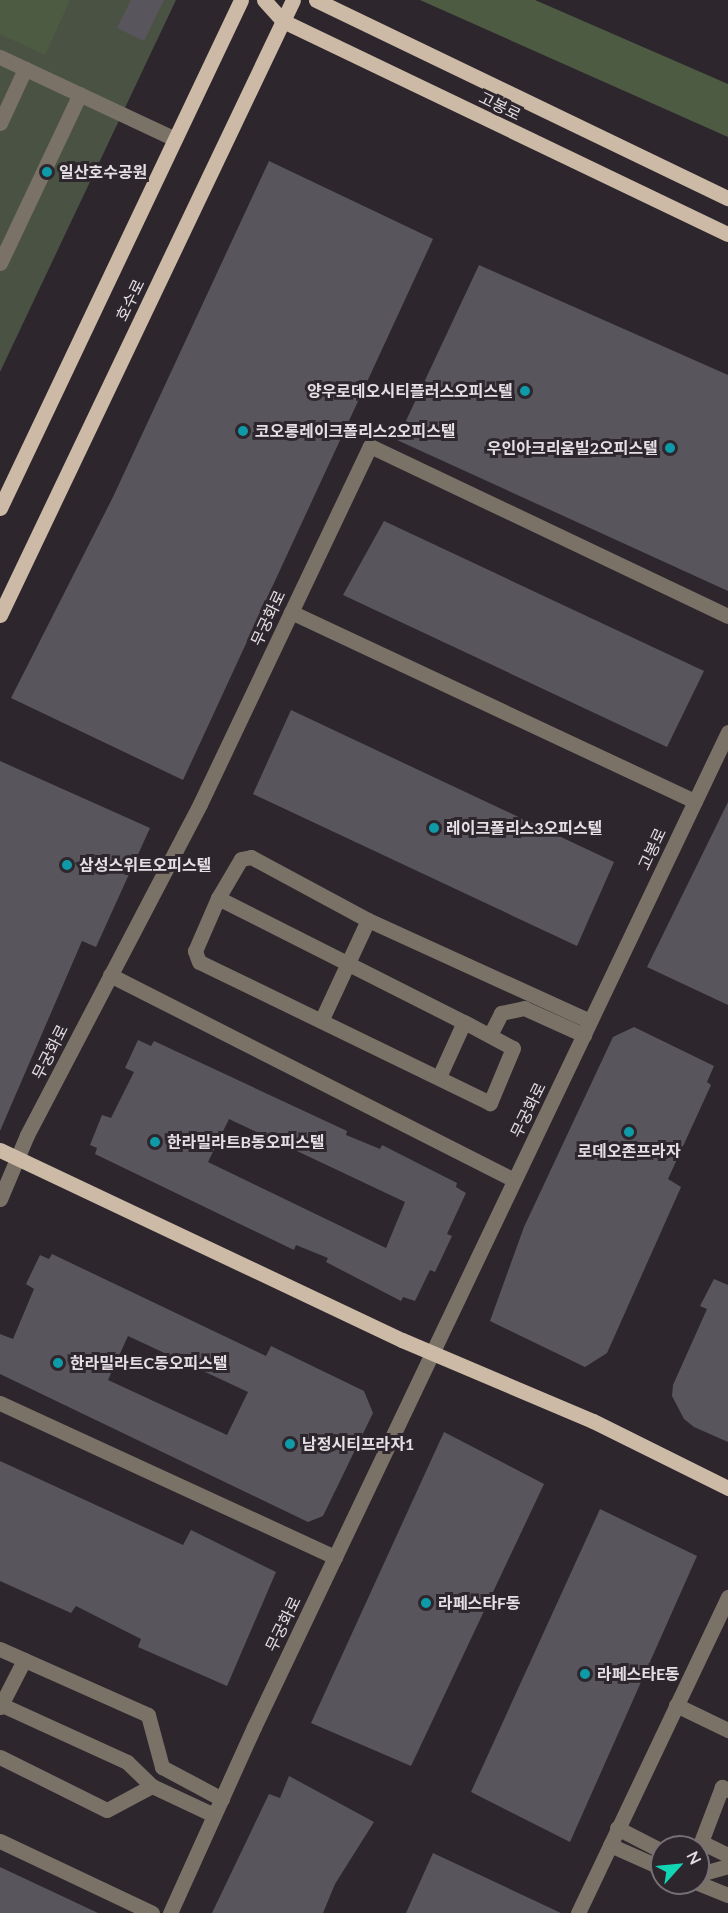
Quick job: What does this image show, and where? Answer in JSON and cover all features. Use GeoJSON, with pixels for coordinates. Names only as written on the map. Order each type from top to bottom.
{"type":"FeatureCollection","features":[{"type":"Feature","properties":{"kind":"main road","name":"호수로"},"geometry":{"type":"LineString","coordinates":[[0,508],[241,0]]}},
{"type":"Feature","properties":{"kind":"main road","name":"고봉로"},"geometry":{"type":"LineString","coordinates":[[264,0],[283,21],[728,234]]}},
{"type":"Feature","properties":{"kind":"main road","name":"호수로"},"geometry":{"type":"LineString","coordinates":[[0,615],[292,0]]}},
{"type":"Feature","properties":{"kind":"main road","name":"고봉로"},"geometry":{"type":"LineString","coordinates":[[316,0],[728,198]]}},
{"type":"Feature","properties":{"kind":"main road"},"geometry":{"type":"LineString","coordinates":[[0,1150],[432,1352],[593,1421],[728,1488]]}},
{"type":"Feature","properties":{"kind":"street"},"geometry":{"type":"LineString","coordinates":[[0,57],[175,139]]}},
{"type":"Feature","properties":{"kind":"street"},"geometry":{"type":"LineString","coordinates":[[0,123],[26,69]]}},
{"type":"Feature","properties":{"kind":"street"},"geometry":{"type":"LineString","coordinates":[[0,263],[80,94]]}},
{"type":"Feature","properties":{"kind":"street","name":"무궁화로"},"geometry":{"type":"LineString","coordinates":[[0,1199],[17,1158],[200,804],[370,446],[728,616]]}},
{"type":"Feature","properties":{"kind":"street"},"geometry":{"type":"LineString","coordinates":[[291,612],[695,801]]}},
{"type":"Feature","properties":{"kind":"street","name":"고봉로"},"geometry":{"type":"LineString","coordinates":[[609,982],[728,732]]}},
{"type":"Feature","properties":{"kind":"street"},"geometry":{"type":"LineString","coordinates":[[218,898],[513,1048],[490,1102],[322,1019],[199,962],[195,951],[218,898],[237,863],[251,857],[368,920],[587,1028]]}},
{"type":"Feature","properties":{"kind":"street"},"geometry":{"type":"LineString","coordinates":[[322,1019],[368,920]]}},
{"type":"Feature","properties":{"kind":"street"},"geometry":{"type":"LineString","coordinates":[[110,975],[514,1180]]}},
{"type":"Feature","properties":{"kind":"street","name":"무궁화로"},"geometry":{"type":"LineString","coordinates":[[170,1913],[335,1557],[609,982]]}},
{"type":"Feature","properties":{"kind":"street"},"geometry":{"type":"LineString","coordinates":[[490,1035],[501,1013],[524,1008],[587,1028]]}},
{"type":"Feature","properties":{"kind":"street"},"geometry":{"type":"LineString","coordinates":[[439,1077],[464,1022]]}},
{"type":"Feature","properties":{"kind":"street"},"geometry":{"type":"LineString","coordinates":[[0,1403],[335,1557]]}},
{"type":"Feature","properties":{"kind":"street"},"geometry":{"type":"LineString","coordinates":[[578,1913],[728,1597]]}},
{"type":"Feature","properties":{"kind":"street"},"geometry":{"type":"LineString","coordinates":[[0,1649],[148,1715],[162,1767],[222,1799]]}},
{"type":"Feature","properties":{"kind":"street"},"geometry":{"type":"LineString","coordinates":[[24,1660],[0,1705],[127,1762],[152,1786],[214,1815]]}},
{"type":"Feature","properties":{"kind":"street"},"geometry":{"type":"LineString","coordinates":[[676,1705],[728,1730]]}},
{"type":"Feature","properties":{"kind":"street"},"geometry":{"type":"LineString","coordinates":[[0,1757],[107,1810],[152,1786]]}},
{"type":"Feature","properties":{"kind":"street"},"geometry":{"type":"LineString","coordinates":[[728,1790],[722,1787],[701,1842],[728,1855]]}},
{"type":"Feature","properties":{"kind":"street"},"geometry":{"type":"LineString","coordinates":[[617,1828],[650,1845]]}},
{"type":"Feature","properties":{"kind":"street"},"geometry":{"type":"LineString","coordinates":[[0,1841],[152,1913]]}},
{"type":"Feature","properties":{"kind":"street"},"geometry":{"type":"LineString","coordinates":[[610,1845],[650,1863]]}},
{"type":"Feature","properties":{"kind":"street"},"geometry":{"type":"LineString","coordinates":[[710,1871],[728,1866]]}},
{"type":"Feature","properties":{"kind":"street"},"geometry":{"type":"LineString","coordinates":[[710,1888],[728,1896]]}},
{"type":"Feature","properties":{"kind":"green space","name":"일산호수공원"},"geometry":{"type":"Polygon","coordinates":[[[0,0],[176,0],[0,372],[0,0]]]}},
{"type":"Feature","properties":{"kind":"green space"},"geometry":{"type":"Polygon","coordinates":[[[0,0],[70,0],[45,55],[0,34],[0,0]]]}},
{"type":"Feature","properties":{"kind":"green space"},"geometry":{"type":"Polygon","coordinates":[[[420,0],[535,0],[728,84],[728,137],[420,0]]]}},
{"type":"Feature","properties":{"kind":"building"},"geometry":{"type":"Polygon","coordinates":[[[131,0],[164,0],[144,41],[117,28],[131,0]]]}},
{"type":"Feature","properties":{"kind":"building","name":"코오롱레이크폴리스2오피스텔"},"geometry":{"type":"Polygon","coordinates":[[[269,161],[433,239],[183,780],[11,698],[113,497],[269,161]]]}},
{"type":"Feature","properties":{"kind":"building"},"geometry":{"type":"Polygon","coordinates":[[[479,265],[728,375],[728,591],[397,440],[479,265]]]}},
{"type":"Feature","properties":{"kind":"building"},"geometry":{"type":"Polygon","coordinates":[[[384,521],[704,671],[667,747],[343,595],[384,521]]]}},
{"type":"Feature","properties":{"kind":"building","name":"레이크폴리스3오피스텔"},"geometry":{"type":"Polygon","coordinates":[[[291,710],[614,862],[577,946],[253,794],[291,710]]]}},
{"type":"Feature","properties":{"kind":"building","name":"삼성스위트오피스텔"},"geometry":{"type":"Polygon","coordinates":[[[0,761],[150,828],[96,947],[82,941],[0,1131],[0,761]]]}},
{"type":"Feature","properties":{"kind":"building"},"geometry":{"type":"Polygon","coordinates":[[[728,802],[728,1005],[647,967],[728,802]]]}},
{"type":"Feature","properties":{"kind":"building","name":"로데오존프라자"},"geometry":{"type":"Polygon","coordinates":[[[634,1027],[714,1066],[707,1082],[711,1085],[668,1179],[681,1187],[607,1353],[585,1367],[490,1321],[524,1227],[613,1037],[634,1027]]]}},
{"type":"Feature","properties":{"kind":"building","name":"한라밀라트B동오피스텔"},"geometry":{"type":"Polygon","coordinates":[[[138,1040],[151,1046],[154,1041],[347,1131],[346,1135],[380,1149],[382,1145],[457,1183],[456,1187],[466,1193],[447,1234],[452,1236],[435,1272],[430,1270],[415,1301],[403,1297],[401,1301],[326,1262],[328,1258],[296,1245],[294,1250],[95,1154],[97,1148],[90,1145],[102,1115],[111,1118],[134,1072],[125,1068],[138,1040]],[[229,1119],[208,1162],[386,1248],[405,1202],[229,1119]]]}},
{"type":"Feature","properties":{"kind":"building"},"geometry":{"type":"Polygon","coordinates":[[[52,1254],[266,1356],[271,1346],[364,1391],[373,1413],[323,1516],[308,1522],[0,1374],[0,1334],[13,1339],[34,1289],[26,1284],[40,1255],[49,1259],[52,1254]],[[128,1336],[108,1380],[227,1435],[248,1392],[128,1336]]]}},
{"type":"Feature","properties":{"kind":"building"},"geometry":{"type":"Polygon","coordinates":[[[714,1279],[728,1285],[728,1442],[694,1427],[684,1419],[672,1396],[673,1385],[707,1309],[700,1306],[714,1279]]]}},
{"type":"Feature","properties":{"kind":"building","name":"라페스타F동"},"geometry":{"type":"Polygon","coordinates":[[[444,1432],[544,1484],[411,1766],[311,1723],[444,1432]]]}},
{"type":"Feature","properties":{"kind":"building"},"geometry":{"type":"Polygon","coordinates":[[[0,1461],[183,1545],[191,1530],[276,1572],[227,1686],[138,1647],[141,1639],[76,1606],[71,1613],[0,1581],[0,1461]]]}},
{"type":"Feature","properties":{"kind":"building","name":"라페스타E동"},"geometry":{"type":"Polygon","coordinates":[[[600,1509],[697,1556],[570,1842],[471,1792],[600,1509]]]}},
{"type":"Feature","properties":{"kind":"building"},"geometry":{"type":"Polygon","coordinates":[[[289,1776],[374,1822],[335,1884],[323,1913],[212,1913],[269,1794],[280,1798],[289,1776]]]}},
{"type":"Feature","properties":{"kind":"building"},"geometry":{"type":"Polygon","coordinates":[[[433,1853],[561,1913],[406,1913],[433,1853]]]}},
{"type":"Feature","properties":{"kind":"building"},"geometry":{"type":"Polygon","coordinates":[[[0,1867],[98,1913],[0,1913],[0,1867]]]}},
{"type":"Feature","properties":{"kind":"place","name":"일산호수공원"},"geometry":{"type":"Point","coordinates":[47,172]}},
{"type":"Feature","properties":{"kind":"place","name":"양우로데오시티플러스오피스텔"},"geometry":{"type":"Point","coordinates":[525,391]}},
{"type":"Feature","properties":{"kind":"place","name":"코오롱레이크폴리스2오피스텔"},"geometry":{"type":"Point","coordinates":[243,431]}},
{"type":"Feature","properties":{"kind":"place","name":"우인아크리움빌2오피스텔"},"geometry":{"type":"Point","coordinates":[670,448]}},
{"type":"Feature","properties":{"kind":"place","name":"레이크폴리스3오피스텔"},"geometry":{"type":"Point","coordinates":[434,828]}},
{"type":"Feature","properties":{"kind":"place","name":"삼성스위트오피스텔"},"geometry":{"type":"Point","coordinates":[67,865]}},
{"type":"Feature","properties":{"kind":"place","name":"로데오존프라자"},"geometry":{"type":"Point","coordinates":[629,1132]}},
{"type":"Feature","properties":{"kind":"place","name":"한라밀라트B동오피스텔"},"geometry":{"type":"Point","coordinates":[155,1142]}},
{"type":"Feature","properties":{"kind":"place","name":"한라밀라트C동오피스텔"},"geometry":{"type":"Point","coordinates":[58,1363]}},
{"type":"Feature","properties":{"kind":"place","name":"남정시티프라자1"},"geometry":{"type":"Point","coordinates":[290,1444]}},
{"type":"Feature","properties":{"kind":"place","name":"라페스타F동"},"geometry":{"type":"Point","coordinates":[426,1603]}},
{"type":"Feature","properties":{"kind":"place","name":"라페스타E동"},"geometry":{"type":"Point","coordinates":[585,1674]}}]}
